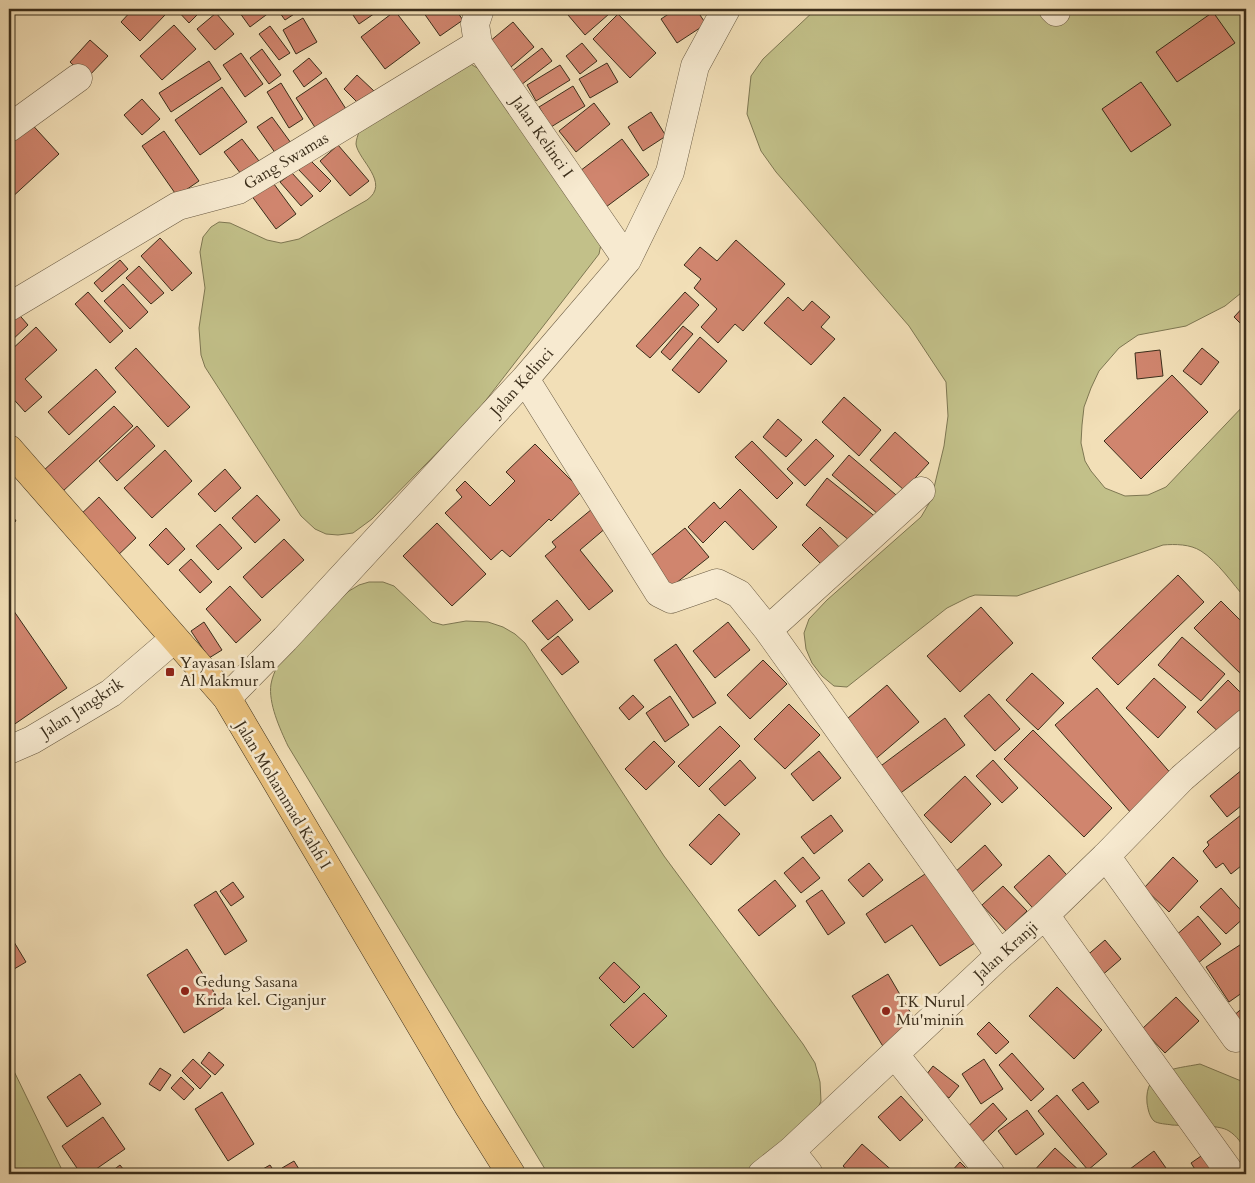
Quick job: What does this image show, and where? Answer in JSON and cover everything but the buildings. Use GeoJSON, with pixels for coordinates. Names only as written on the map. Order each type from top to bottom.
{"type":"FeatureCollection","features":[{"type":"Feature","properties":{"kind":"main road","name":"Jalan Mohammad Kahfi I"},"geometry":{"type":"LineString","coordinates":[[9,449],[226,698],[469,1107],[512,1174]]}},
{"type":"Feature","properties":{"kind":"street"},"geometry":{"type":"LineString","coordinates":[[478,44],[475,24],[480,9]]}},
{"type":"Feature","properties":{"kind":"street","name":"Jalan Kelinci"},"geometry":{"type":"LineString","coordinates":[[226,698],[286,639],[525,380],[627,260],[670,172],[695,66],[726,9]]}},
{"type":"Feature","properties":{"kind":"street","name":"Jalan Kelinci I"},"geometry":{"type":"LineString","coordinates":[[478,44],[627,260]]}},
{"type":"Feature","properties":{"kind":"street","name":"Gang Swamas"},"geometry":{"type":"LineString","coordinates":[[9,307],[178,206],[238,190],[478,44]]}},
{"type":"Feature","properties":{"kind":"street"},"geometry":{"type":"LineString","coordinates":[[9,128],[78,78]]}},
{"type":"Feature","properties":{"kind":"street"},"geometry":{"type":"LineString","coordinates":[[525,380],[660,593],[671,599],[717,583],[738,594],[768,630],[1000,955]]}},
{"type":"Feature","properties":{"kind":"street"},"geometry":{"type":"LineString","coordinates":[[768,630],[921,491]]}},
{"type":"Feature","properties":{"kind":"street","name":"Jalan Jangkrik"},"geometry":{"type":"LineString","coordinates":[[9,750],[32,740],[111,693],[174,639]]}},
{"type":"Feature","properties":{"kind":"street","name":"Jalan Kranji"},"geometry":{"type":"LineString","coordinates":[[762,1174],[791,1151],[895,1055],[1045,915],[1182,778],[1246,723]]}},
{"type":"Feature","properties":{"kind":"street"},"geometry":{"type":"LineString","coordinates":[[1106,856],[1236,1038]]}},
{"type":"Feature","properties":{"kind":"street"},"geometry":{"type":"LineString","coordinates":[[1045,915],[1231,1174]]}},
{"type":"Feature","properties":{"kind":"street"},"geometry":{"type":"LineString","coordinates":[[895,1055],[990,1174]]}},
{"type":"Feature","properties":{"kind":"street"},"geometry":{"type":"LineString","coordinates":[[791,1151],[809,1174]]}},
{"type":"Feature","properties":{"kind":"shaded area"},"geometry":{"type":"Polygon","coordinates":[[[816,9],[1246,9],[1246,289],[1225,306],[1186,326],[1138,335],[1119,348],[1099,371],[1091,388],[1084,407],[1081,443],[1085,461],[1105,488],[1125,496],[1148,495],[1166,487],[1246,403],[1246,599],[1219,567],[1201,551],[1187,546],[1163,545],[1017,596],[975,595],[969,597],[947,608],[847,687],[834,686],[822,676],[812,663],[806,649],[804,633],[809,619],[827,600],[921,517],[931,500],[944,446],[948,416],[946,382],[909,326],[776,172],[761,151],[747,114],[751,76],[763,59],[816,9]]]}},
{"type":"Feature","properties":{"kind":"shaded area"},"geometry":{"type":"Polygon","coordinates":[[[469,63],[484,72],[601,244],[599,254],[476,413],[372,519],[353,533],[326,534],[315,529],[301,516],[205,367],[201,355],[199,328],[205,288],[200,252],[203,237],[211,227],[219,222],[230,223],[267,240],[281,243],[299,239],[367,200],[376,186],[375,179],[356,144],[359,132],[469,63]]]}},
{"type":"Feature","properties":{"kind":"shaded area"},"geometry":{"type":"Polygon","coordinates":[[[369,582],[383,582],[394,586],[432,622],[443,625],[466,621],[488,622],[503,627],[525,643],[664,856],[803,1044],[815,1063],[820,1082],[821,1101],[811,1124],[746,1174],[548,1174],[288,746],[275,716],[271,699],[271,684],[283,658],[295,643],[349,591],[369,582]]]}},
{"type":"Feature","properties":{"kind":"shaded area"},"geometry":{"type":"Polygon","coordinates":[[[9,1061],[64,1174],[9,1174],[9,1061]]]}},
{"type":"Feature","properties":{"kind":"shaded area"},"geometry":{"type":"Polygon","coordinates":[[[1200,1064],[1246,1083],[1246,1151],[1234,1135],[1224,1129],[1210,1126],[1163,1124],[1154,1121],[1151,1117],[1147,1103],[1147,1092],[1150,1083],[1163,1073],[1200,1064]]]}},
{"type":"Feature","properties":{"kind":"place","name":"Yayasan Islam Al Makmur"},"geometry":{"type":"Point","coordinates":[170,672]}},
{"type":"Feature","properties":{"kind":"place","name":"Gedung Sasana Krida kel. Ciganjur"},"geometry":{"type":"Point","coordinates":[185,991]}},
{"type":"Feature","properties":{"kind":"place","name":"TK Nurul Mu'minin"},"geometry":{"type":"Point","coordinates":[886,1011]}}]}
